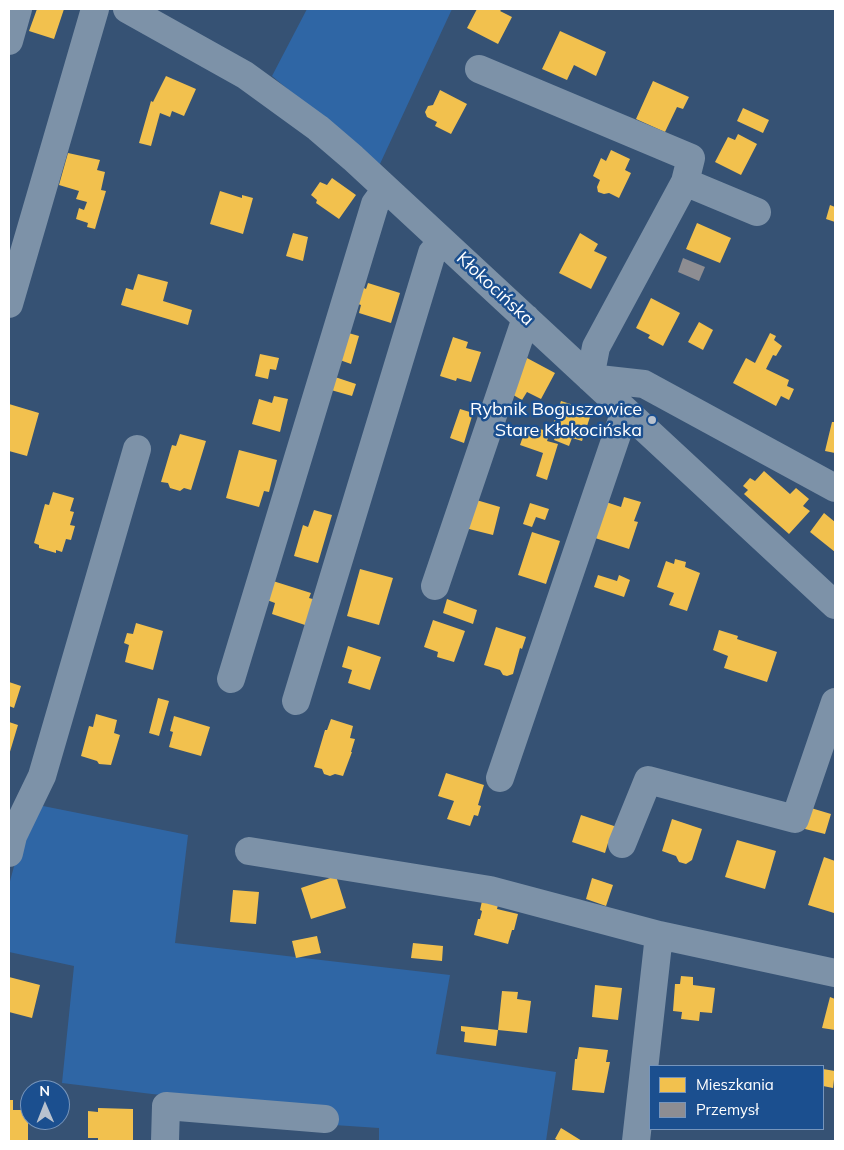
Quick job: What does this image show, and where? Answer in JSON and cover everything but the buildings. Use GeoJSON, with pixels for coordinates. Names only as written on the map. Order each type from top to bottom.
{"type":"FeatureCollection","features":[{"type":"Feature","properties":{"kind":"street"},"geometry":{"type":"LineString","coordinates":[[9,41],[18,9]]}},
{"type":"Feature","properties":{"kind":"street"},"geometry":{"type":"LineString","coordinates":[[9,304],[95,9]]}},
{"type":"Feature","properties":{"kind":"street","name":"Kłokocińska"},"geometry":{"type":"LineString","coordinates":[[127,9],[245,75],[318,128],[386,188],[835,606]]}},
{"type":"Feature","properties":{"kind":"street"},"geometry":{"type":"LineString","coordinates":[[479,69],[691,158],[685,182],[596,347],[590,378],[644,384],[835,488]]}},
{"type":"Feature","properties":{"kind":"street"},"geometry":{"type":"LineString","coordinates":[[685,182],[757,212]]}},
{"type":"Feature","properties":{"kind":"street"},"geometry":{"type":"LineString","coordinates":[[231,679],[375,204],[386,188]]}},
{"type":"Feature","properties":{"kind":"street"},"geometry":{"type":"LineString","coordinates":[[296,701],[432,254],[443,242]]}},
{"type":"Feature","properties":{"kind":"street"},"geometry":{"type":"LineString","coordinates":[[435,586],[526,318]]}},
{"type":"Feature","properties":{"kind":"street"},"geometry":{"type":"LineString","coordinates":[[500,778],[625,411]]}},
{"type":"Feature","properties":{"kind":"street"},"geometry":{"type":"LineString","coordinates":[[9,853],[13,836],[42,776],[137,448]]}},
{"type":"Feature","properties":{"kind":"street"},"geometry":{"type":"LineString","coordinates":[[622,844],[648,780],[795,819],[835,702]]}},
{"type":"Feature","properties":{"kind":"street"},"geometry":{"type":"LineString","coordinates":[[249,851],[490,890],[659,935],[835,973]]}},
{"type":"Feature","properties":{"kind":"street"},"geometry":{"type":"LineString","coordinates":[[636,1141],[659,935]]}},
{"type":"Feature","properties":{"kind":"street"},"geometry":{"type":"LineString","coordinates":[[165,1141],[166,1106],[325,1119]]}},
{"type":"Feature","properties":{"kind":"shaded area"},"geometry":{"type":"Polygon","coordinates":[[[307,9],[452,9],[379,166],[272,76],[307,9]]]}},
{"type":"Feature","properties":{"kind":"shaded area"},"geometry":{"type":"Polygon","coordinates":[[[38,805],[188,835],[175,943],[450,975],[436,1054],[556,1072],[546,1141],[379,1141],[379,1128],[334,1125],[334,1112],[152,1094],[70,1084],[70,1080],[62,1080],[74,966],[9,952],[9,885],[24,829],[38,805]]]}},
{"type":"Feature","properties":{"kind":"place","name":"Rybnik Boguszowice Stare Kłokocińska"},"geometry":{"type":"Point","coordinates":[652,420]}}]}
